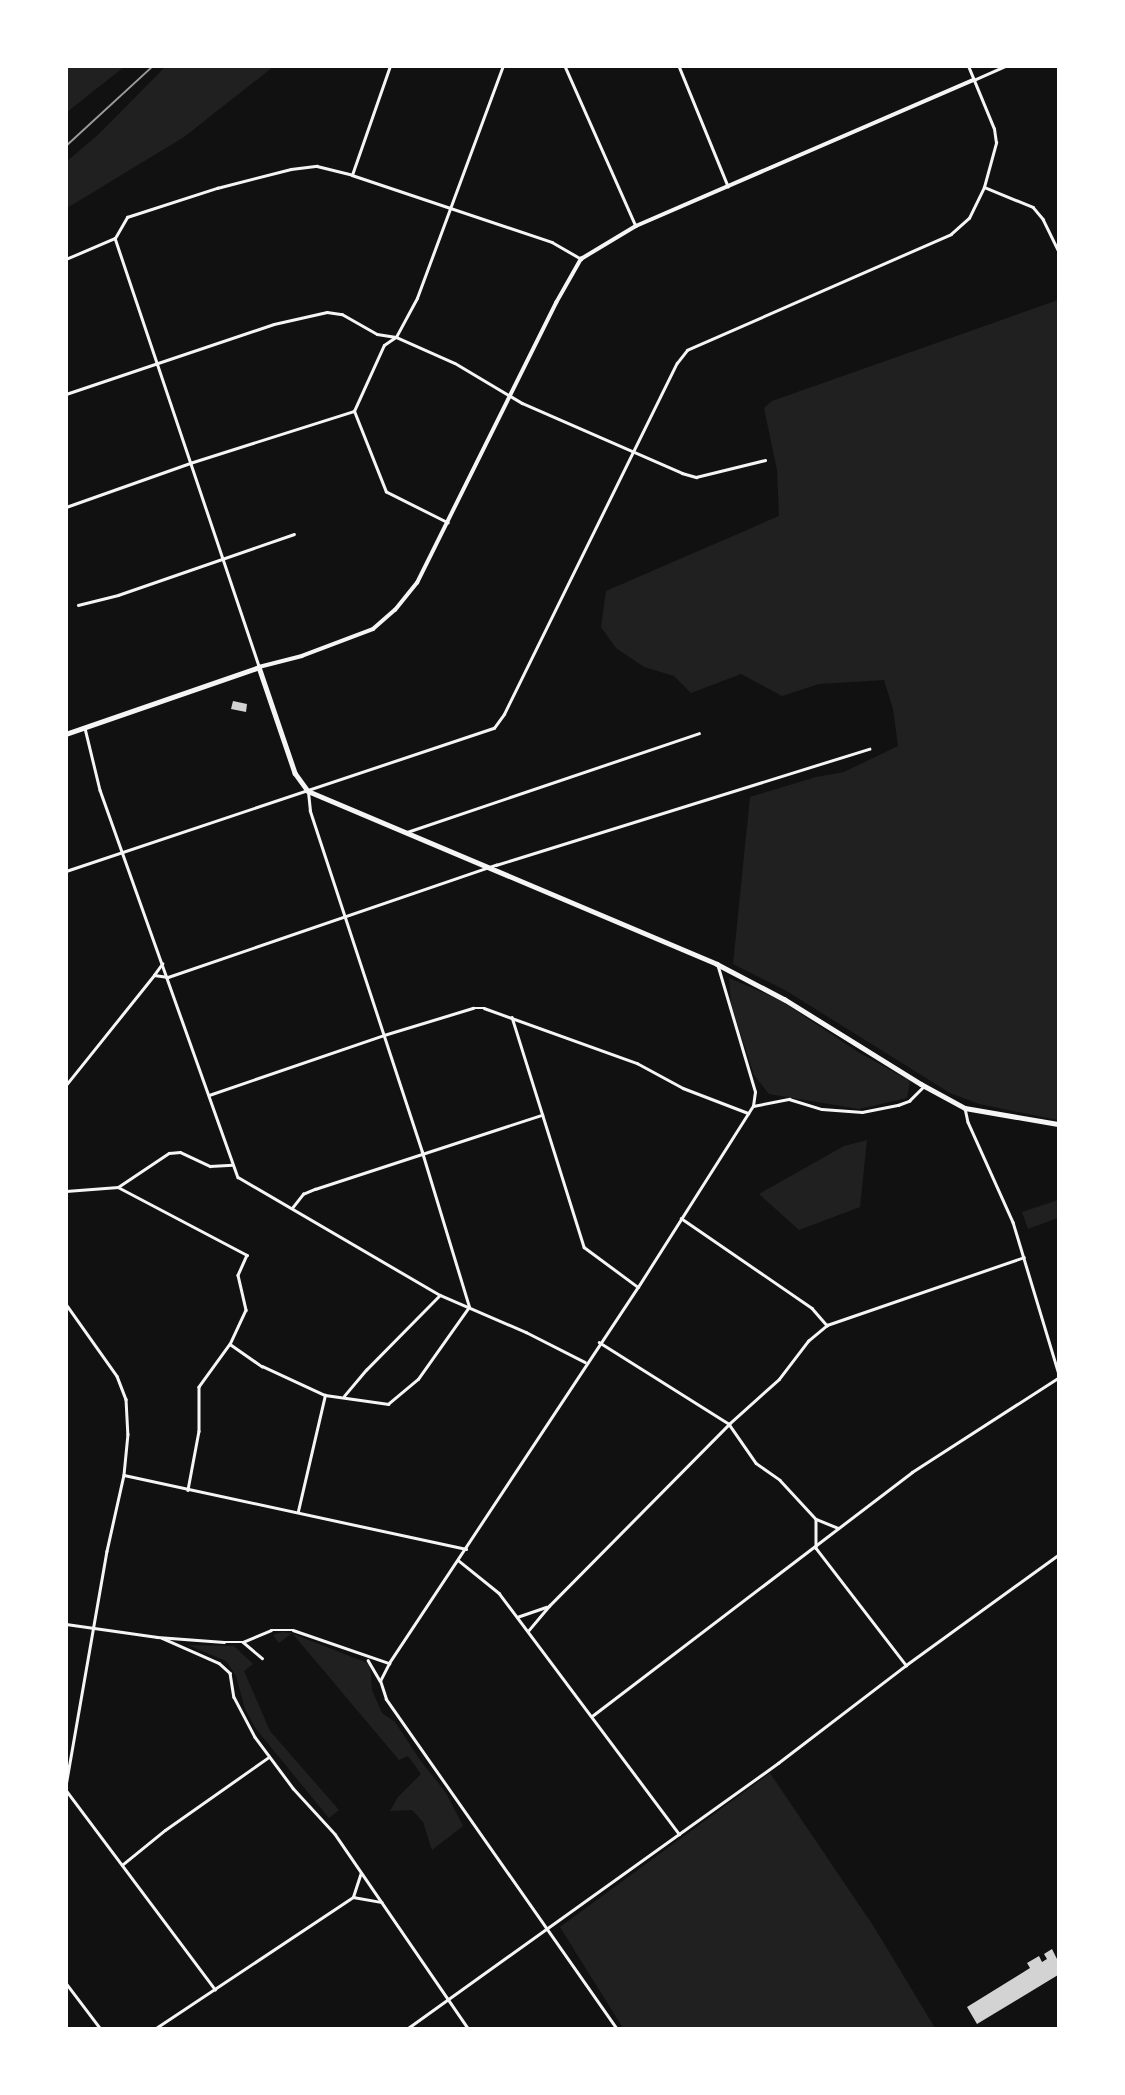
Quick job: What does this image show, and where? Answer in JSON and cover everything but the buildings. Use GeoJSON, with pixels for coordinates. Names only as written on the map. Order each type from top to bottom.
{"type":"FeatureCollection","features":[{"type":"Feature","properties":{"kind":"main road"},"geometry":{"type":"LineString","coordinates":[[66,734],[259,667],[295,773],[308,791],[717,964],[784,999],[924,1086],[965,1108],[1059,1124]]}},
{"type":"Feature","properties":{"kind":"street"},"geometry":{"type":"LineString","coordinates":[[352,175],[390,66]]}},
{"type":"Feature","properties":{"kind":"street"},"geometry":{"type":"LineString","coordinates":[[448,523],[386,492],[354,411],[384,345],[396,337],[417,298],[453,208],[503,66]]}},
{"type":"Feature","properties":{"kind":"street"},"geometry":{"type":"LineString","coordinates":[[565,66],[636,226]]}},
{"type":"Feature","properties":{"kind":"street"},"geometry":{"type":"LineString","coordinates":[[679,66],[729,187]]}},
{"type":"Feature","properties":{"kind":"street"},"geometry":{"type":"LineString","coordinates":[[66,871],[494,728],[504,714],[677,363],[687,350],[951,234],[969,218],[984,187],[996,143],[994,129],[968,66]]}},
{"type":"Feature","properties":{"kind":"street"},"geometry":{"type":"LineString","coordinates":[[115,237],[259,667],[302,656],[373,629],[395,610],[417,583],[556,303],[581,259],[636,226],[1005,66]]}},
{"type":"Feature","properties":{"kind":"street"},"geometry":{"type":"LineString","coordinates":[[66,259],[115,237],[127,217],[218,188],[309,167],[325,167],[565,247],[581,259]]}},
{"type":"Feature","properties":{"kind":"street"},"geometry":{"type":"LineString","coordinates":[[984,187],[1033,208],[1043,219],[1059,250]]}},
{"type":"Feature","properties":{"kind":"street"},"geometry":{"type":"LineString","coordinates":[[66,394],[319,312],[342,314],[377,334],[396,337],[455,363],[522,403],[696,477],[765,460]]}},
{"type":"Feature","properties":{"kind":"street"},"geometry":{"type":"LineString","coordinates":[[66,507],[190,463],[354,411]]}},
{"type":"Feature","properties":{"kind":"street"},"geometry":{"type":"LineString","coordinates":[[78,605],[295,534]]}},
{"type":"Feature","properties":{"kind":"street"},"geometry":{"type":"LineString","coordinates":[[85,728],[100,790],[125,852],[232,1165],[245,1183],[440,1295],[586,1362]]}},
{"type":"Feature","properties":{"kind":"street"},"geometry":{"type":"LineString","coordinates":[[406,832],[699,733]]}},
{"type":"Feature","properties":{"kind":"street"},"geometry":{"type":"LineString","coordinates":[[154,975],[168,977],[278,941],[344,914],[869,749]]}},
{"type":"Feature","properties":{"kind":"street"},"geometry":{"type":"LineString","coordinates":[[308,791],[310,811],[422,1152],[469,1307]]}},
{"type":"Feature","properties":{"kind":"street"},"geometry":{"type":"LineString","coordinates":[[66,1085],[163,962]]}},
{"type":"Feature","properties":{"kind":"street"},"geometry":{"type":"LineString","coordinates":[[380,1681],[389,1663],[599,1342],[638,1287],[753,1107],[755,1091],[717,964]]}},
{"type":"Feature","properties":{"kind":"street"},"geometry":{"type":"LineString","coordinates":[[209,1096],[384,1035],[473,1008],[492,1009],[637,1063],[683,1088],[748,1113]]}},
{"type":"Feature","properties":{"kind":"street"},"geometry":{"type":"LineString","coordinates":[[512,1016],[584,1247],[638,1287]]}},
{"type":"Feature","properties":{"kind":"street"},"geometry":{"type":"LineString","coordinates":[[753,1107],[789,1099],[822,1109],[862,1112],[909,1101],[924,1086]]}},
{"type":"Feature","properties":{"kind":"street"},"geometry":{"type":"LineString","coordinates":[[965,1108],[968,1122],[1013,1222],[1059,1371]]}},
{"type":"Feature","properties":{"kind":"street"},"geometry":{"type":"LineString","coordinates":[[292,1208],[303,1194],[315,1189],[541,1115]]}},
{"type":"Feature","properties":{"kind":"street"},"geometry":{"type":"LineString","coordinates":[[66,1191],[118,1187],[169,1153],[180,1152],[210,1166],[232,1165]]}},
{"type":"Feature","properties":{"kind":"street"},"geometry":{"type":"LineString","coordinates":[[118,1187],[247,1255],[238,1275],[246,1310],[230,1345],[200,1387],[199,1431],[188,1489]]}},
{"type":"Feature","properties":{"kind":"street"},"geometry":{"type":"LineString","coordinates":[[681,1218],[812,1308],[827,1325]]}},
{"type":"Feature","properties":{"kind":"street"},"geometry":{"type":"LineString","coordinates":[[528,1631],[549,1606],[729,1423],[779,1379],[808,1340],[827,1325],[1024,1257]]}},
{"type":"Feature","properties":{"kind":"street"},"geometry":{"type":"LineString","coordinates":[[344,1396],[440,1295]]}},
{"type":"Feature","properties":{"kind":"street"},"geometry":{"type":"LineString","coordinates":[[66,1304],[117,1376],[126,1399],[128,1434],[124,1475],[66,1788],[215,1989]]}},
{"type":"Feature","properties":{"kind":"street"},"geometry":{"type":"LineString","coordinates":[[230,1345],[262,1366],[325,1395],[388,1404],[408,1390],[469,1307]]}},
{"type":"Feature","properties":{"kind":"street"},"geometry":{"type":"LineString","coordinates":[[599,1342],[729,1423],[756,1463],[780,1480],[816,1518],[838,1528]]}},
{"type":"Feature","properties":{"kind":"street"},"geometry":{"type":"LineString","coordinates":[[592,1716],[816,1548],[912,1472],[1059,1378]]}},
{"type":"Feature","properties":{"kind":"street"},"geometry":{"type":"LineString","coordinates":[[298,1511],[325,1395]]}},
{"type":"Feature","properties":{"kind":"street"},"geometry":{"type":"LineString","coordinates":[[124,1475],[466,1549]]}},
{"type":"Feature","properties":{"kind":"street"},"geometry":{"type":"LineString","coordinates":[[816,1518],[816,1548],[906,1665]]}},
{"type":"Feature","properties":{"kind":"street"},"geometry":{"type":"LineString","coordinates":[[408,2028],[679,1834],[1059,1555]]}},
{"type":"Feature","properties":{"kind":"street"},"geometry":{"type":"LineString","coordinates":[[458,1560],[499,1593],[679,1834]]}},
{"type":"Feature","properties":{"kind":"street"},"geometry":{"type":"LineString","coordinates":[[517,1617],[549,1606]]}},
{"type":"Feature","properties":{"kind":"street"},"geometry":{"type":"LineString","coordinates":[[66,1624],[162,1638],[243,1642],[271,1630],[293,1630],[389,1663]]}},
{"type":"Feature","properties":{"kind":"street"},"geometry":{"type":"LineString","coordinates":[[162,1638],[225,1667],[230,1673],[239,1709],[270,1757],[293,1788],[335,1834],[467,2028]]}},
{"type":"Feature","properties":{"kind":"street"},"geometry":{"type":"LineString","coordinates":[[243,1642],[262,1658]]}},
{"type":"Feature","properties":{"kind":"street"},"geometry":{"type":"LineString","coordinates":[[366,1657],[373,1663],[386,1699],[616,2028]]}},
{"type":"Feature","properties":{"kind":"street"},"geometry":{"type":"LineString","coordinates":[[122,1865],[165,1830],[270,1757]]}},
{"type":"Feature","properties":{"kind":"street"},"geometry":{"type":"LineString","coordinates":[[156,2028],[353,1897],[361,1873]]}},
{"type":"Feature","properties":{"kind":"street"},"geometry":{"type":"LineString","coordinates":[[353,1897],[382,1902]]}},
{"type":"Feature","properties":{"kind":"street"},"geometry":{"type":"LineString","coordinates":[[66,1983],[100,2028]]}},
{"type":"Feature","properties":{"kind":"shaded area"},"geometry":{"type":"Polygon","coordinates":[[[67,66],[124,66],[124,67],[67,112],[67,66]]]}},
{"type":"Feature","properties":{"kind":"shaded area"},"geometry":{"type":"Polygon","coordinates":[[[165,67],[273,67],[184,137],[67,208],[67,161],[98,135],[165,67]]]}},
{"type":"Feature","properties":{"kind":"shaded area"},"geometry":{"type":"Polygon","coordinates":[[[1058,300],[1058,1120],[979,1104],[950,1093],[785,990],[733,964],[750,797],[816,777],[844,772],[898,746],[893,709],[884,680],[819,684],[782,696],[741,674],[691,693],[674,676],[644,667],[616,648],[601,627],[606,591],[779,516],[777,470],[764,408],[772,401],[1058,300]]]}},
{"type":"Feature","properties":{"kind":"shaded area"},"geometry":{"type":"Polygon","coordinates":[[[729,978],[780,1000],[858,1052],[910,1081],[907,1098],[859,1109],[769,1094],[754,1075],[731,1004],[729,978]]]}},
{"type":"Feature","properties":{"kind":"shaded area"},"geometry":{"type":"Polygon","coordinates":[[[867,1140],[860,1207],[799,1230],[759,1194],[844,1146],[867,1140]]]}},
{"type":"Feature","properties":{"kind":"shaded area"},"geometry":{"type":"Polygon","coordinates":[[[1058,1200],[1058,1218],[1028,1229],[1022,1212],[1058,1200]]]}},
{"type":"Feature","properties":{"kind":"shaded area"},"geometry":{"type":"Polygon","coordinates":[[[292,1633],[279,1643],[273,1635],[292,1633]]]}},
{"type":"Feature","properties":{"kind":"shaded area"},"geometry":{"type":"Polygon","coordinates":[[[292,1634],[370,1664],[372,1690],[382,1713],[395,1722],[446,1793],[463,1826],[432,1850],[423,1822],[412,1810],[390,1811],[398,1797],[421,1774],[408,1756],[399,1760],[292,1634]]]}},
{"type":"Feature","properties":{"kind":"shaded area"},"geometry":{"type":"Polygon","coordinates":[[[188,1645],[234,1646],[253,1664],[244,1671],[270,1731],[339,1810],[329,1818],[256,1729],[245,1709],[236,1676],[226,1661],[188,1645]]]}},
{"type":"Feature","properties":{"kind":"shaded area"},"geometry":{"type":"Polygon","coordinates":[[[770,1773],[874,1927],[935,2028],[623,2028],[560,1927],[770,1773]]]}},
{"type":"Feature","properties":{"kind":"railway"},"geometry":{"type":"LineString","coordinates":[[66,146],[153,66]]}}]}
